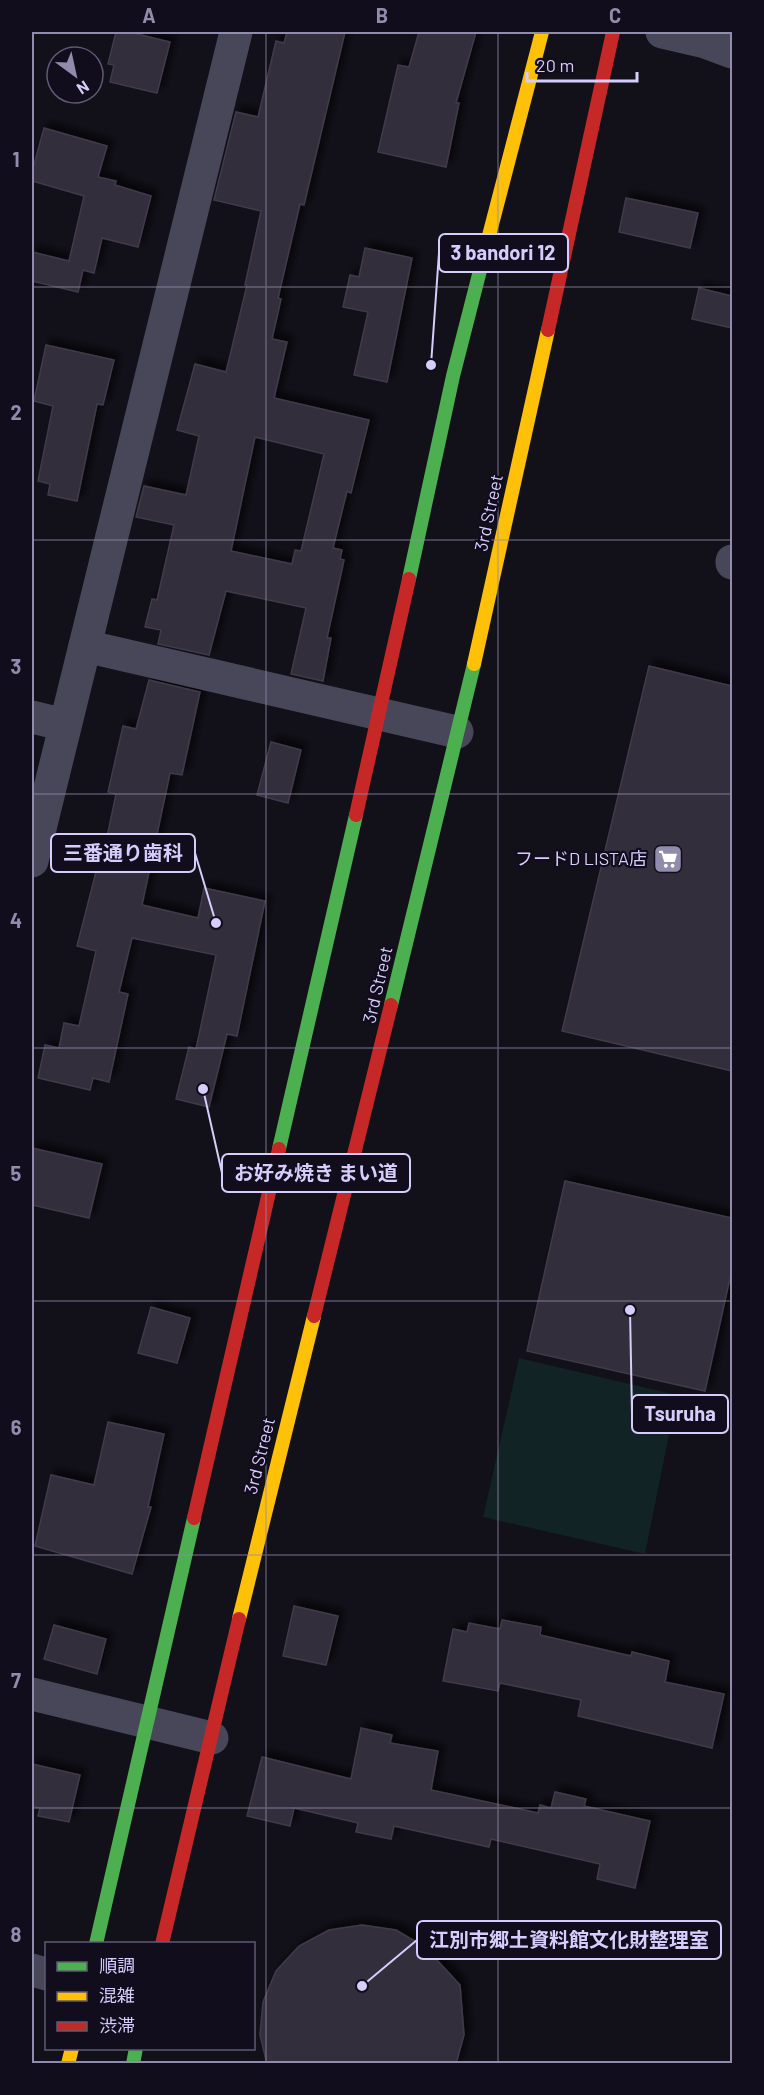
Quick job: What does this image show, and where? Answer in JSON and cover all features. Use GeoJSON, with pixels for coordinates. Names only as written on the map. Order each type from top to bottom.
{"type":"FeatureCollection","features":[{"type":"Feature","properties":{"kind":"street"},"geometry":{"type":"LineString","coordinates":[[32,861],[236,32]]}},
{"type":"Feature","properties":{"kind":"street"},"geometry":{"type":"LineString","coordinates":[[96,1942],[379,714],[453,376],[542,32]]}},
{"type":"Feature","properties":{"kind":"street","name":"3rd Street"},"geometry":{"type":"LineString","coordinates":[[162,1942],[274,1474],[481,636],[613,32]]}},
{"type":"Feature","properties":{"kind":"street"},"geometry":{"type":"LineString","coordinates":[[662,32],[705,42],[732,52]]}},
{"type":"Feature","properties":{"kind":"street"},"geometry":{"type":"LineString","coordinates":[[85,646],[457,732]]}},
{"type":"Feature","properties":{"kind":"street"},"geometry":{"type":"LineString","coordinates":[[32,717],[65,725]]}},
{"type":"Feature","properties":{"kind":"street"},"geometry":{"type":"LineString","coordinates":[[32,1694],[212,1738]]}},
{"type":"Feature","properties":{"kind":"shaded area"},"geometry":{"type":"Polygon","coordinates":[[[519,1358],[677,1395],[645,1554],[483,1517],[519,1358]]]}},
{"type":"Feature","properties":{"kind":"building"},"geometry":{"type":"Polygon","coordinates":[[[116,32],[129,32],[170,42],[157,93],[110,82],[114,65],[108,64],[116,32]]]}},
{"type":"Feature","properties":{"kind":"building"},"geometry":{"type":"Polygon","coordinates":[[[287,32],[345,32],[304,205],[300,204],[278,298],[281,299],[272,339],[287,342],[274,398],[369,420],[351,493],[347,491],[333,548],[342,550],[340,559],[344,560],[327,638],[331,638],[323,681],[291,674],[306,608],[226,591],[209,655],[158,644],[161,630],[145,627],[152,599],[157,600],[174,525],[136,517],[144,486],[186,495],[199,436],[177,430],[195,364],[226,372],[247,285],[245,285],[261,211],[214,200],[236,112],[258,117],[276,41],[284,43],[287,32]],[[255,437],[231,551],[292,564],[295,550],[301,551],[324,454],[255,437]]]}},
{"type":"Feature","properties":{"kind":"building"},"geometry":{"type":"Polygon","coordinates":[[[419,32],[476,32],[456,103],[459,103],[446,167],[378,152],[398,65],[409,67],[419,32]]]}},
{"type":"Feature","properties":{"kind":"building"},"geometry":{"type":"Polygon","coordinates":[[[44,128],[107,146],[98,177],[116,181],[115,185],[151,196],[138,247],[102,238],[94,273],[83,270],[78,292],[32,281],[32,252],[69,261],[84,196],[32,181],[32,172],[44,128]]]}},
{"type":"Feature","properties":{"kind":"building"},"geometry":{"type":"Polygon","coordinates":[[[626,198],[698,213],[690,248],[619,232],[626,198]]]}},
{"type":"Feature","properties":{"kind":"building"},"geometry":{"type":"Polygon","coordinates":[[[365,248],[412,258],[387,382],[354,375],[368,312],[343,307],[350,275],[359,277],[365,248]]]}},
{"type":"Feature","properties":{"kind":"building"},"geometry":{"type":"Polygon","coordinates":[[[699,288],[732,296],[732,328],[692,319],[699,288]]]}},
{"type":"Feature","properties":{"kind":"building"},"geometry":{"type":"Polygon","coordinates":[[[46,345],[114,360],[103,405],[97,404],[77,501],[48,495],[50,484],[38,481],[53,406],[34,401],[46,345]]]}},
{"type":"Feature","properties":{"kind":"building","name":"フードD LISTA店"},"geometry":{"type":"Polygon","coordinates":[[[649,666],[732,686],[732,1071],[562,1031],[649,666]]]}},
{"type":"Feature","properties":{"kind":"building"},"geometry":{"type":"Polygon","coordinates":[[[149,680],[200,692],[182,775],[170,773],[142,905],[198,918],[204,888],[265,901],[237,1036],[227,1034],[209,1107],[176,1099],[189,1047],[196,1049],[216,955],[132,938],[119,992],[128,994],[109,1082],[93,1078],[90,1090],[38,1078],[45,1045],[59,1048],[64,1023],[79,1026],[96,951],[77,946],[99,860],[102,861],[116,794],[108,792],[123,726],[136,729],[149,680]]]}},
{"type":"Feature","properties":{"kind":"building"},"geometry":{"type":"Polygon","coordinates":[[[271,742],[301,750],[288,803],[257,795],[271,742]]]}},
{"type":"Feature","properties":{"kind":"building"},"geometry":{"type":"Polygon","coordinates":[[[32,1148],[102,1164],[89,1218],[32,1205],[32,1148]]]}},
{"type":"Feature","properties":{"kind":"building"},"geometry":{"type":"Polygon","coordinates":[[[565,1181],[732,1218],[732,1269],[705,1391],[527,1351],[565,1181]]]}},
{"type":"Feature","properties":{"kind":"building"},"geometry":{"type":"Polygon","coordinates":[[[151,1307],[190,1318],[177,1363],[138,1353],[151,1307]]]}},
{"type":"Feature","properties":{"kind":"building"},"geometry":{"type":"Polygon","coordinates":[[[108,1422],[164,1434],[148,1507],[151,1507],[132,1574],[35,1546],[51,1475],[94,1485],[108,1422]]]}},
{"type":"Feature","properties":{"kind":"building"},"geometry":{"type":"Polygon","coordinates":[[[294,1606],[338,1616],[326,1665],[283,1656],[294,1606]]]}},
{"type":"Feature","properties":{"kind":"building"},"geometry":{"type":"Polygon","coordinates":[[[502,1620],[541,1627],[540,1635],[631,1656],[632,1652],[669,1661],[665,1682],[724,1694],[712,1748],[578,1716],[581,1700],[500,1683],[498,1691],[443,1681],[453,1629],[467,1632],[469,1623],[500,1629],[502,1620]]]}},
{"type":"Feature","properties":{"kind":"building"},"geometry":{"type":"Polygon","coordinates":[[[54,1625],[106,1639],[97,1674],[44,1659],[54,1625]]]}},
{"type":"Feature","properties":{"kind":"building"},"geometry":{"type":"Polygon","coordinates":[[[361,1728],[392,1735],[390,1743],[438,1751],[431,1790],[538,1813],[540,1805],[551,1808],[555,1792],[586,1799],[584,1806],[650,1821],[635,1888],[597,1879],[600,1864],[491,1839],[489,1847],[394,1826],[391,1839],[356,1832],[358,1823],[294,1808],[290,1826],[247,1816],[262,1757],[351,1779],[361,1728]]]}},
{"type":"Feature","properties":{"kind":"building"},"geometry":{"type":"Polygon","coordinates":[[[32,1764],[80,1775],[69,1822],[38,1816],[40,1808],[32,1806],[32,1764]]]}},
{"type":"Feature","properties":{"kind":"building"},"geometry":{"type":"Polygon","coordinates":[[[362,1925],[396,1930],[425,1947],[460,1985],[464,2035],[456,2064],[267,2064],[260,2035],[263,2002],[276,1971],[299,1946],[329,1930],[362,1925]]]}},
{"type":"Feature","properties":{"kind":"traffic: fast"},"geometry":{"type":"LineString","coordinates":[[409,579],[453,376],[485,251]]}},
{"type":"Feature","properties":{"kind":"traffic: fast"},"geometry":{"type":"LineString","coordinates":[[391,1005],[474,664]]}},
{"type":"Feature","properties":{"kind":"traffic: fast"},"geometry":{"type":"LineString","coordinates":[[279,1149],[356,815]]}},
{"type":"Feature","properties":{"kind":"traffic: fast"},"geometry":{"type":"LineString","coordinates":[[96,1942],[194,1518]]}},
{"type":"Feature","properties":{"kind":"traffic: fast"},"geometry":{"type":"LineString","coordinates":[[133,2064],[136,2050]]}},
{"type":"Feature","properties":{"kind":"traffic: slow"},"geometry":{"type":"LineString","coordinates":[[485,251],[542,32]]}},
{"type":"Feature","properties":{"kind":"traffic: slow"},"geometry":{"type":"LineString","coordinates":[[474,664],[548,330]]}},
{"type":"Feature","properties":{"kind":"traffic: slow"},"geometry":{"type":"LineString","coordinates":[[239,1619],[314,1316]]}},
{"type":"Feature","properties":{"kind":"traffic: slow"},"geometry":{"type":"LineString","coordinates":[[68,2064],[72,2050]]}},
{"type":"Feature","properties":{"kind":"traffic: jam"},"geometry":{"type":"LineString","coordinates":[[548,330],[613,32]]}},
{"type":"Feature","properties":{"kind":"traffic: jam"},"geometry":{"type":"LineString","coordinates":[[356,815],[409,579]]}},
{"type":"Feature","properties":{"kind":"traffic: jam"},"geometry":{"type":"LineString","coordinates":[[314,1316],[391,1005]]}},
{"type":"Feature","properties":{"kind":"traffic: jam"},"geometry":{"type":"LineString","coordinates":[[194,1518],[279,1149]]}},
{"type":"Feature","properties":{"kind":"traffic: jam"},"geometry":{"type":"LineString","coordinates":[[162,1942],[239,1619]]}},
{"type":"Feature","properties":{"kind":"place","name":"3 bandori 12"},"geometry":{"type":"Point","coordinates":[431,365]}},
{"type":"Feature","properties":{"kind":"place","name":"フードD LISTA店"},"geometry":{"type":"Point","coordinates":[668,859]}},
{"type":"Feature","properties":{"kind":"place","name":"三番通り歯科"},"geometry":{"type":"Point","coordinates":[216,923]}},
{"type":"Feature","properties":{"kind":"place","name":"お好み焼き まい道"},"geometry":{"type":"Point","coordinates":[203,1089]}},
{"type":"Feature","properties":{"kind":"place","name":"Tsuruha"},"geometry":{"type":"Point","coordinates":[630,1310]}},
{"type":"Feature","properties":{"kind":"place","name":"江別市郷土資料館文化財整理室"},"geometry":{"type":"Point","coordinates":[362,1986]}}]}
